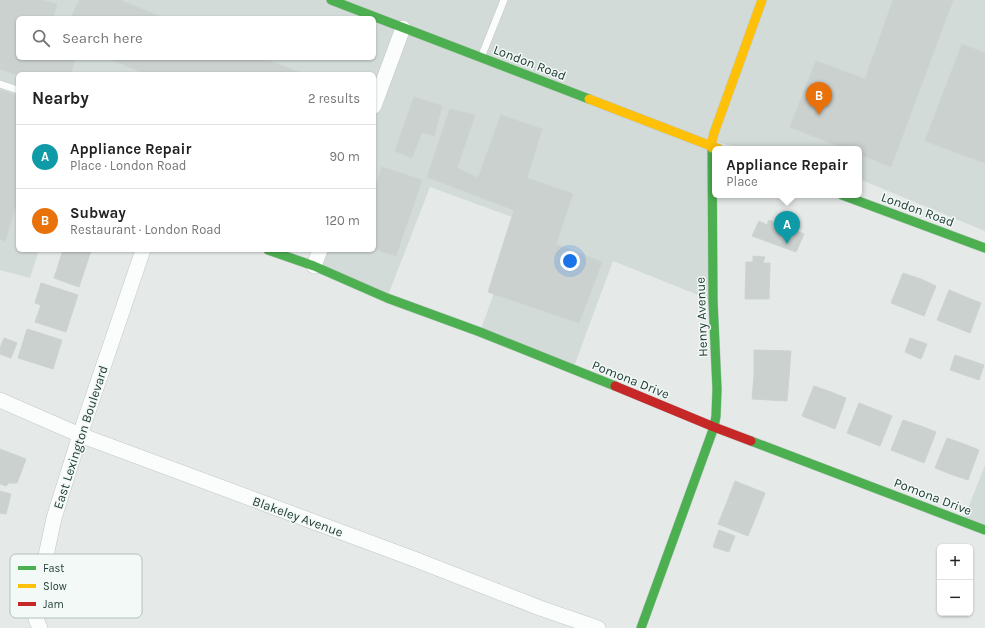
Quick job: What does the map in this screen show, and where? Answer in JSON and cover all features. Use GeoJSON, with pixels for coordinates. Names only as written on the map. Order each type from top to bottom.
{"type":"FeatureCollection","features":[{"type":"Feature","properties":{"kind":"street","name":"London Road"},"geometry":{"type":"LineString","coordinates":[[331,0],[372,16]]}},
{"type":"Feature","properties":{"kind":"street","name":"Henry Avenue"},"geometry":{"type":"LineString","coordinates":[[714,146],[712,141],[714,133],[762,0]]}},
{"type":"Feature","properties":{"kind":"street","name":"London Road"},"geometry":{"type":"LineString","coordinates":[[376,18],[712,147]]}},
{"type":"Feature","properties":{"kind":"street"},"geometry":{"type":"LineString","coordinates":[[376,101],[403,28]]}},
{"type":"Feature","properties":{"kind":"street","name":"Henry Avenue"},"geometry":{"type":"LineString","coordinates":[[641,628],[714,427],[716,416],[717,389],[713,301],[714,198]]}},
{"type":"Feature","properties":{"kind":"street","name":"London Road"},"geometry":{"type":"LineString","coordinates":[[850,198],[985,248]]}},
{"type":"Feature","properties":{"kind":"street","name":"East Lexington Boulevard"},"geometry":{"type":"LineString","coordinates":[[46,554],[54,518],[80,435],[142,252]]}},
{"type":"Feature","properties":{"kind":"street","name":"Pomona Drive"},"geometry":{"type":"LineString","coordinates":[[274,252],[314,266],[387,298],[480,332],[714,427],[985,530]]}},
{"type":"Feature","properties":{"kind":"street"},"geometry":{"type":"LineString","coordinates":[[314,266],[319,252]]}},
{"type":"Feature","properties":{"kind":"street","name":"Blakeley Avenue"},"geometry":{"type":"LineString","coordinates":[[0,400],[80,435],[414,558],[540,608],[598,628]]}},
{"type":"Feature","properties":{"kind":"street","name":"East Lexington Boulevard"},"geometry":{"type":"LineString","coordinates":[[36,618],[40,628]]}},
{"type":"Feature","properties":{"kind":"lane"},"geometry":{"type":"LineString","coordinates":[[481,57],[504,0]]}},
{"type":"Feature","properties":{"kind":"lane"},"geometry":{"type":"LineString","coordinates":[[0,84],[16,89]]}},
{"type":"Feature","properties":{"kind":"shaded area"},"geometry":{"type":"Polygon","coordinates":[[[0,0],[985,0],[985,231],[862,180],[862,146],[733,146],[712,141],[713,301],[613,261],[573,369],[480,332],[520,220],[430,187],[387,298],[314,266],[319,252],[376,252],[376,72],[16,72],[16,252],[38,252],[30,278],[0,270],[0,0]]]}},
{"type":"Feature","properties":{"kind":"shaded area"},"geometry":{"type":"Polygon","coordinates":[[[985,465],[985,530],[963,521],[985,465]]]}},
{"type":"Feature","properties":{"kind":"building"},"geometry":{"type":"Polygon","coordinates":[[[0,0],[42,0],[57,4],[54,16],[16,16],[16,60],[74,60],[72,72],[16,72],[16,74],[0,69],[0,0]]]}},
{"type":"Feature","properties":{"kind":"building"},"geometry":{"type":"Polygon","coordinates":[[[79,0],[120,0],[159,16],[72,16],[79,0]]]}},
{"type":"Feature","properties":{"kind":"building"},"geometry":{"type":"Polygon","coordinates":[[[893,0],[953,0],[891,167],[862,155],[862,146],[838,146],[790,127],[816,61],[865,79],[893,0]]]}},
{"type":"Feature","properties":{"kind":"building"},"geometry":{"type":"Polygon","coordinates":[[[962,44],[985,53],[985,163],[925,141],[962,44]]]}},
{"type":"Feature","properties":{"kind":"building"},"geometry":{"type":"Polygon","coordinates":[[[112,60],[268,60],[298,72],[141,72],[112,60]]]}},
{"type":"Feature","properties":{"kind":"building"},"geometry":{"type":"Polygon","coordinates":[[[0,90],[16,95],[16,205],[5,241],[0,239],[0,90]]]}},
{"type":"Feature","properties":{"kind":"building"},"geometry":{"type":"Polygon","coordinates":[[[414,97],[442,106],[434,136],[422,132],[412,158],[395,151],[414,97]]]}},
{"type":"Feature","properties":{"kind":"building"},"geometry":{"type":"Polygon","coordinates":[[[450,109],[475,115],[457,168],[478,178],[501,115],[542,129],[527,178],[573,194],[556,244],[602,262],[579,323],[488,292],[514,210],[427,177],[450,109]]]}},
{"type":"Feature","properties":{"kind":"building"},"geometry":{"type":"Polygon","coordinates":[[[382,167],[422,180],[396,256],[376,250],[376,184],[382,167]]]}},
{"type":"Feature","properties":{"kind":"building"},"geometry":{"type":"Polygon","coordinates":[[[769,220],[804,234],[796,252],[752,236],[759,221],[767,225],[769,220]]]}},
{"type":"Feature","properties":{"kind":"building"},"geometry":{"type":"Polygon","coordinates":[[[62,252],[91,252],[79,287],[54,278],[62,252]]]}},
{"type":"Feature","properties":{"kind":"building"},"geometry":{"type":"Polygon","coordinates":[[[753,256],[765,257],[763,263],[770,263],[769,299],[745,299],[746,262],[753,262],[753,256]]]}},
{"type":"Feature","properties":{"kind":"building"},"geometry":{"type":"Polygon","coordinates":[[[903,273],[921,279],[909,310],[891,303],[903,273]]]}},
{"type":"Feature","properties":{"kind":"building"},"geometry":{"type":"Polygon","coordinates":[[[921,279],[936,286],[924,316],[909,310],[921,279]]]}},
{"type":"Feature","properties":{"kind":"building"},"geometry":{"type":"Polygon","coordinates":[[[41,283],[78,295],[66,332],[35,322],[41,305],[35,303],[41,283]]]}},
{"type":"Feature","properties":{"kind":"building"},"geometry":{"type":"Polygon","coordinates":[[[949,290],[966,297],[955,327],[937,320],[949,290]]]}},
{"type":"Feature","properties":{"kind":"building"},"geometry":{"type":"Polygon","coordinates":[[[966,297],[981,303],[970,333],[955,327],[966,297]]]}},
{"type":"Feature","properties":{"kind":"building"},"geometry":{"type":"Polygon","coordinates":[[[27,329],[62,340],[53,369],[18,358],[27,329]]]}},
{"type":"Feature","properties":{"kind":"building"},"geometry":{"type":"Polygon","coordinates":[[[4,338],[17,343],[11,358],[0,354],[0,348],[4,338]]]}},
{"type":"Feature","properties":{"kind":"building"},"geometry":{"type":"Polygon","coordinates":[[[910,338],[927,344],[921,359],[905,352],[910,338]]]}},
{"type":"Feature","properties":{"kind":"building"},"geometry":{"type":"Polygon","coordinates":[[[754,350],[791,351],[789,377],[754,375],[754,350]]]}},
{"type":"Feature","properties":{"kind":"building"},"geometry":{"type":"Polygon","coordinates":[[[955,355],[984,365],[979,380],[950,370],[955,355]]]}},
{"type":"Feature","properties":{"kind":"building"},"geometry":{"type":"Polygon","coordinates":[[[754,375],[789,377],[787,401],[752,399],[754,375]]]}},
{"type":"Feature","properties":{"kind":"building"},"geometry":{"type":"Polygon","coordinates":[[[814,386],[831,392],[820,423],[802,416],[814,386]]]}},
{"type":"Feature","properties":{"kind":"building"},"geometry":{"type":"Polygon","coordinates":[[[831,392],[846,398],[835,429],[820,423],[831,392]]]}},
{"type":"Feature","properties":{"kind":"building"},"geometry":{"type":"Polygon","coordinates":[[[859,403],[877,410],[865,440],[847,433],[859,403]]]}},
{"type":"Feature","properties":{"kind":"building"},"geometry":{"type":"Polygon","coordinates":[[[877,410],[892,416],[880,446],[865,440],[877,410]]]}},
{"type":"Feature","properties":{"kind":"building"},"geometry":{"type":"Polygon","coordinates":[[[903,420],[921,426],[909,457],[891,450],[903,420]]]}},
{"type":"Feature","properties":{"kind":"building"},"geometry":{"type":"Polygon","coordinates":[[[921,426],[936,432],[924,463],[909,457],[921,426]]]}},
{"type":"Feature","properties":{"kind":"building"},"geometry":{"type":"Polygon","coordinates":[[[947,438],[964,444],[953,475],[935,468],[947,438]]]}},
{"type":"Feature","properties":{"kind":"building"},"geometry":{"type":"Polygon","coordinates":[[[964,444],[979,450],[968,480],[953,475],[964,444]]]}},
{"type":"Feature","properties":{"kind":"building"},"geometry":{"type":"Polygon","coordinates":[[[0,449],[26,459],[17,483],[9,483],[6,486],[0,484],[0,449]]]}},
{"type":"Feature","properties":{"kind":"building"},"geometry":{"type":"Polygon","coordinates":[[[735,481],[765,493],[757,514],[727,502],[735,481]]]}},
{"type":"Feature","properties":{"kind":"building"},"geometry":{"type":"Polygon","coordinates":[[[0,491],[11,494],[6,514],[0,513],[0,491]]]}},
{"type":"Feature","properties":{"kind":"building"},"geometry":{"type":"Polygon","coordinates":[[[727,502],[757,514],[748,536],[718,524],[727,502]]]}},
{"type":"Feature","properties":{"kind":"building"},"geometry":{"type":"Polygon","coordinates":[[[719,530],[735,536],[729,552],[713,547],[719,530]]]}},
{"type":"Feature","properties":{"kind":"traffic: fast"},"geometry":{"type":"LineString","coordinates":[[331,0],[373,16]]}},
{"type":"Feature","properties":{"kind":"traffic: fast"},"geometry":{"type":"LineString","coordinates":[[376,17],[589,99]]}},
{"type":"Feature","properties":{"kind":"traffic: fast"},"geometry":{"type":"LineString","coordinates":[[641,628],[714,427],[716,416],[717,389],[713,301],[712,198]]}},
{"type":"Feature","properties":{"kind":"traffic: fast"},"geometry":{"type":"LineString","coordinates":[[850,198],[985,248]]}},
{"type":"Feature","properties":{"kind":"traffic: fast"},"geometry":{"type":"LineString","coordinates":[[274,252],[314,266],[387,298],[480,332],[615,386]]}},
{"type":"Feature","properties":{"kind":"traffic: fast"},"geometry":{"type":"LineString","coordinates":[[751,441],[985,530]]}},
{"type":"Feature","properties":{"kind":"traffic: slow"},"geometry":{"type":"LineString","coordinates":[[712,148],[714,133],[762,0]]}},
{"type":"Feature","properties":{"kind":"traffic: slow"},"geometry":{"type":"LineString","coordinates":[[589,99],[712,146]]}},
{"type":"Feature","properties":{"kind":"traffic: jam"},"geometry":{"type":"LineString","coordinates":[[615,386],[751,441]]}},
{"type":"Feature","properties":{"kind":"place","name":"Subway"},"geometry":{"type":"Point","coordinates":[819,115]}},
{"type":"Feature","properties":{"kind":"place","name":"Appliance Repair"},"geometry":{"type":"Point","coordinates":[787,244]}}]}
